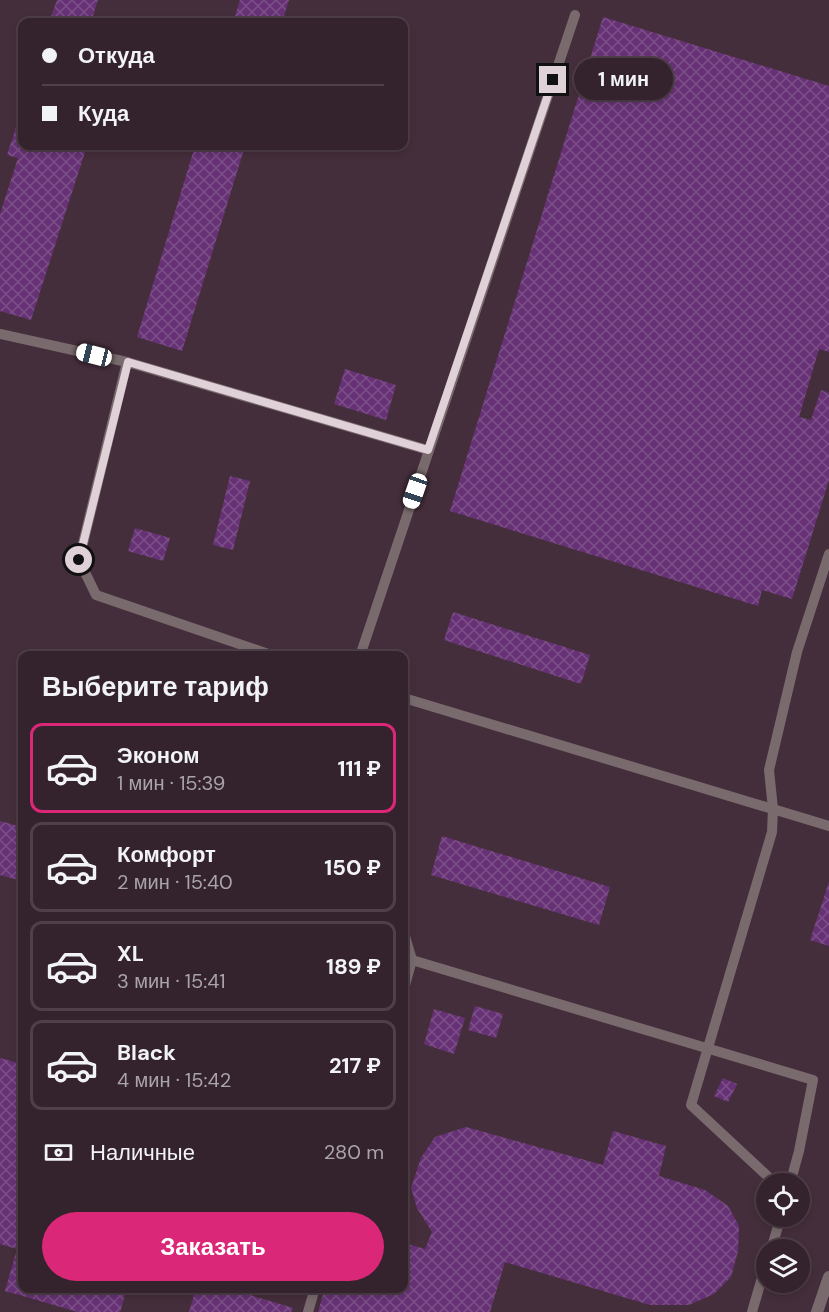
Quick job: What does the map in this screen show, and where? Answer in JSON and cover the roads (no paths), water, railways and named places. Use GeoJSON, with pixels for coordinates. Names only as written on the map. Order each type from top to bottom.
{"type":"FeatureCollection","features":[{"type":"Feature","properties":{"kind":"street"},"geometry":{"type":"LineString","coordinates":[[817,1312],[829,1277]]}},
{"type":"Feature","properties":{"kind":"lane"},"geometry":{"type":"LineString","coordinates":[[362,651],[575,15]]}},
{"type":"Feature","properties":{"kind":"lane"},"geometry":{"type":"LineString","coordinates":[[0,334],[128,362],[428,450]]}},
{"type":"Feature","properties":{"kind":"lane"},"geometry":{"type":"LineString","coordinates":[[128,362],[79,560],[96,595],[259,651]]}},
{"type":"Feature","properties":{"kind":"lane"},"geometry":{"type":"LineString","coordinates":[[765,1173],[691,1105],[772,832],[769,770],[797,652],[829,554]]}},
{"type":"Feature","properties":{"kind":"lane"},"geometry":{"type":"LineString","coordinates":[[408,699],[829,826]]}},
{"type":"Feature","properties":{"kind":"lane"},"geometry":{"type":"LineString","coordinates":[[408,946],[412,960],[408,974]]}},
{"type":"Feature","properties":{"kind":"lane"},"geometry":{"type":"LineString","coordinates":[[412,960],[813,1080],[800,1150],[793,1173]]}},
{"type":"Feature","properties":{"kind":"lane"},"geometry":{"type":"LineString","coordinates":[[308,1312],[314,1293]]}},
{"type":"Feature","properties":{"kind":"lane"},"geometry":{"type":"LineString","coordinates":[[752,1312],[758,1293]]}}]}
